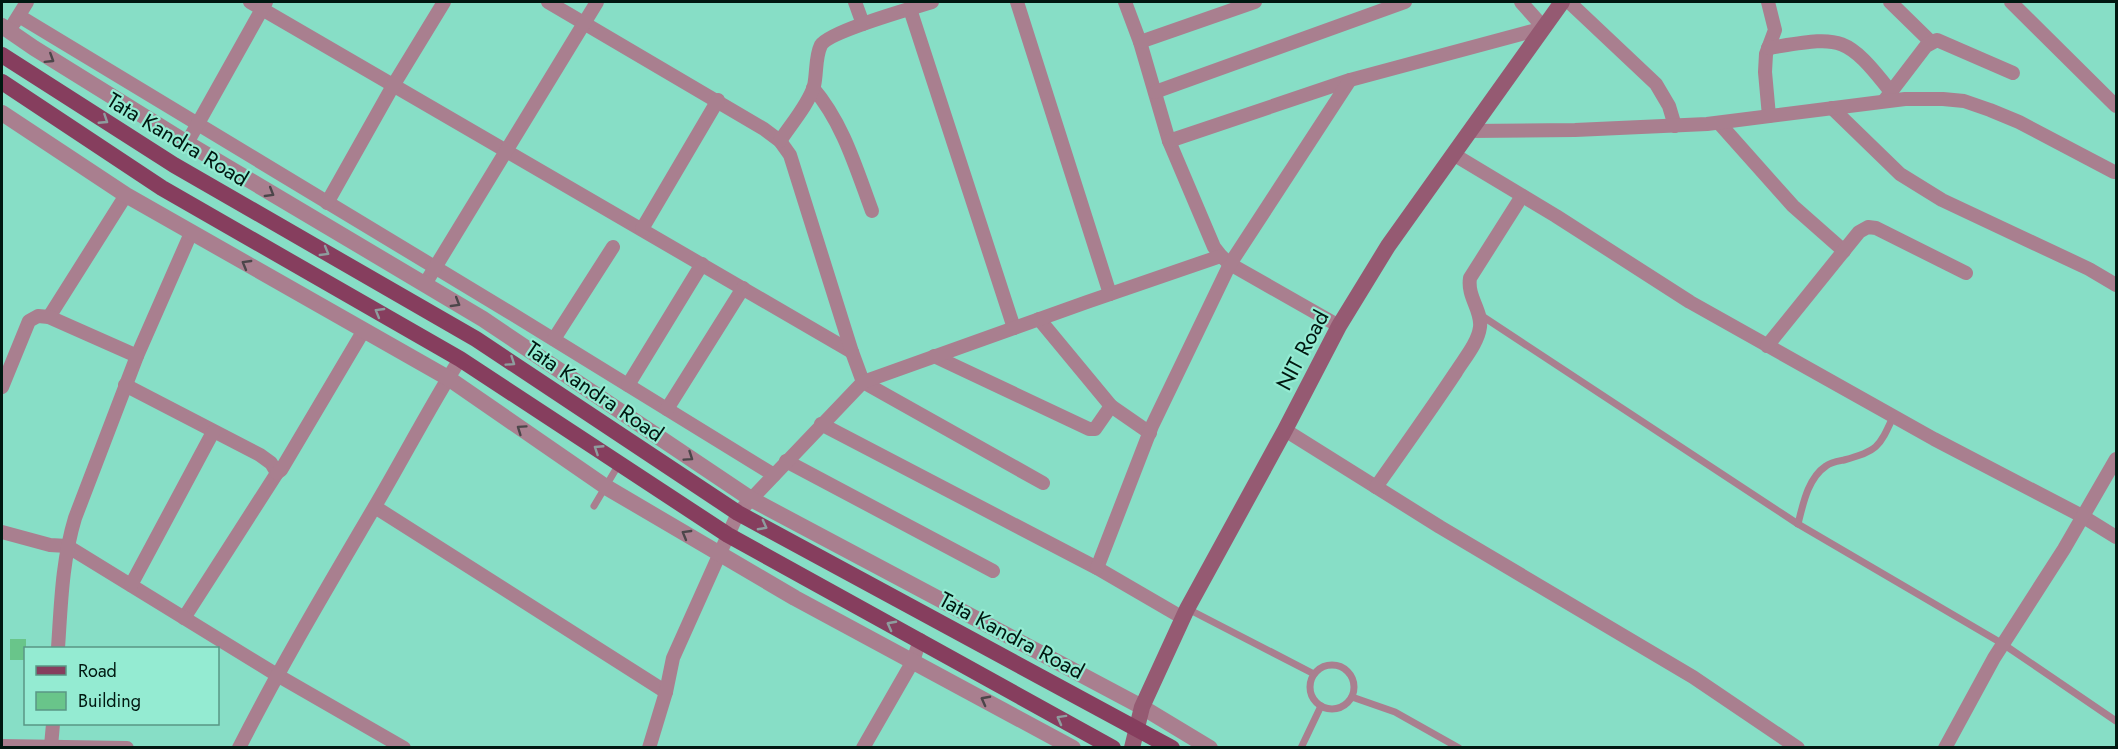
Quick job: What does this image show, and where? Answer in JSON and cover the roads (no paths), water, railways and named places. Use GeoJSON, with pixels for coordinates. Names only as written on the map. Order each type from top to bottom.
{"type":"FeatureCollection","features":[{"type":"Feature","properties":{"kind":"main road","name":"NIT Road"},"geometry":{"type":"LineString","coordinates":[[1132,747],[1142,707],[1185,613],[1339,326],[1388,246],[1562,2]]}},
{"type":"Feature","properties":{"kind":"main road","name":"Tata Kandra Road"},"geometry":{"type":"LineString","coordinates":[[2,55],[174,165],[476,339],[738,513],[1172,747]]}},
{"type":"Feature","properties":{"kind":"main road","name":"Tata Kandra Road"},"geometry":{"type":"LineString","coordinates":[[2,82],[162,188],[460,358],[728,535],[1113,747]]}},
{"type":"Feature","properties":{"kind":"street"},"geometry":{"type":"LineString","coordinates":[[27,2],[18,16],[5,29],[187,143],[493,325],[751,498],[1142,707],[1210,747]]}},
{"type":"Feature","properties":{"kind":"street"},"geometry":{"type":"LineString","coordinates":[[327,203],[394,84],[444,2]]}},
{"type":"Feature","properties":{"kind":"street"},"geometry":{"type":"LineString","coordinates":[[548,2],[718,100],[780,141],[790,155],[863,382],[1043,483]]}},
{"type":"Feature","properties":{"kind":"street"},"geometry":{"type":"LineString","coordinates":[[425,284],[597,2]]}},
{"type":"Feature","properties":{"kind":"street"},"geometry":{"type":"LineString","coordinates":[[855,2],[863,24]]}},
{"type":"Feature","properties":{"kind":"street"},"geometry":{"type":"LineString","coordinates":[[780,141],[813,88],[821,46],[826,40],[863,24],[932,2]]}},
{"type":"Feature","properties":{"kind":"street"},"geometry":{"type":"LineString","coordinates":[[1017,2],[1110,294]]}},
{"type":"Feature","properties":{"kind":"street"},"geometry":{"type":"LineString","coordinates":[[1125,2],[1140,42],[1169,141],[1214,247],[1225,260],[1339,326]]}},
{"type":"Feature","properties":{"kind":"street"},"geometry":{"type":"LineString","coordinates":[[1140,42],[1255,2]]}},
{"type":"Feature","properties":{"kind":"street"},"geometry":{"type":"LineString","coordinates":[[1155,92],[1406,2]]}},
{"type":"Feature","properties":{"kind":"street"},"geometry":{"type":"LineString","coordinates":[[1169,141],[1350,80],[1544,28],[1521,2]]}},
{"type":"Feature","properties":{"kind":"street"},"geometry":{"type":"LineString","coordinates":[[1569,2],[1656,84],[1669,106],[1675,126]]}},
{"type":"Feature","properties":{"kind":"street"},"geometry":{"type":"LineString","coordinates":[[1768,2],[1775,30],[1768,48],[1765,72],[1769,116]]}},
{"type":"Feature","properties":{"kind":"street"},"geometry":{"type":"LineString","coordinates":[[1890,2],[1931,42]]}},
{"type":"Feature","properties":{"kind":"street"},"geometry":{"type":"LineString","coordinates":[[2011,2],[2116,106]]}},
{"type":"Feature","properties":{"kind":"street"},"geometry":{"type":"LineString","coordinates":[[187,143],[259,4],[852,352]]}},
{"type":"Feature","properties":{"kind":"street"},"geometry":{"type":"LineString","coordinates":[[910,9],[1014,328]]}},
{"type":"Feature","properties":{"kind":"street"},"geometry":{"type":"LineString","coordinates":[[18,16],[554,339],[774,475]]}},
{"type":"Feature","properties":{"kind":"street"},"geometry":{"type":"LineString","coordinates":[[1768,48],[1822,40],[1846,45],[1863,58],[1888,97]]}},
{"type":"Feature","properties":{"kind":"street"},"geometry":{"type":"LineString","coordinates":[[1888,97],[1931,42],[1937,40],[2013,73]]}},
{"type":"Feature","properties":{"kind":"street"},"geometry":{"type":"LineString","coordinates":[[1096,568],[1150,433],[1225,260],[1350,80]]}},
{"type":"Feature","properties":{"kind":"street"},"geometry":{"type":"LineString","coordinates":[[813,88],[828,105],[838,123],[873,211]]}},
{"type":"Feature","properties":{"kind":"street"},"geometry":{"type":"LineString","coordinates":[[1470,131],[1675,126],[1719,123],[1832,108],[1888,97],[1943,99],[1964,101],[2019,123],[2114,172]]}},
{"type":"Feature","properties":{"kind":"street"},"geometry":{"type":"LineString","coordinates":[[642,229],[718,100]]}},
{"type":"Feature","properties":{"kind":"street"},"geometry":{"type":"LineString","coordinates":[[1832,108],[1900,174],[1942,200],[2079,264],[2116,285]]}},
{"type":"Feature","properties":{"kind":"street"},"geometry":{"type":"LineString","coordinates":[[2,113],[126,195],[448,378],[606,487],[795,598],[1073,747]]}},
{"type":"Feature","properties":{"kind":"street"},"geometry":{"type":"LineString","coordinates":[[1719,123],[1793,206],[1844,251]]}},
{"type":"Feature","properties":{"kind":"street"},"geometry":{"type":"LineString","coordinates":[[1453,154],[1690,302],[1893,417],[2082,516],[2116,537]]}},
{"type":"Feature","properties":{"kind":"street"},"geometry":{"type":"LineString","coordinates":[[49,317],[126,195]]}},
{"type":"Feature","properties":{"kind":"street"},"geometry":{"type":"LineString","coordinates":[[1376,487],[1475,341],[1480,330],[1480,321],[1468,287],[1470,278],[1522,196]]}},
{"type":"Feature","properties":{"kind":"street"},"geometry":{"type":"LineString","coordinates":[[1767,346],[1859,232],[1868,227],[1876,228],[1966,273]]}},
{"type":"Feature","properties":{"kind":"street"},"geometry":{"type":"LineString","coordinates":[[58,647],[63,568],[67,546],[79,508],[125,384],[191,232]]}},
{"type":"Feature","properties":{"kind":"street"},"geometry":{"type":"LineString","coordinates":[[554,339],[613,247]]}},
{"type":"Feature","properties":{"kind":"street"},"geometry":{"type":"LineString","coordinates":[[649,747],[666,692],[673,658],[738,513],[863,382],[1110,294],[1225,260]]}},
{"type":"Feature","properties":{"kind":"street"},"geometry":{"type":"LineString","coordinates":[[628,385],[702,264]]}},
{"type":"Feature","properties":{"kind":"street"},"geometry":{"type":"LineString","coordinates":[[667,409],[742,288]]}},
{"type":"Feature","properties":{"kind":"street"},"geometry":{"type":"LineString","coordinates":[[2,387],[8,354],[29,321],[38,316],[49,317],[137,356]]}},
{"type":"Feature","properties":{"kind":"street"},"geometry":{"type":"LineString","coordinates":[[1039,319],[1111,406],[1150,433]]}},
{"type":"Feature","properties":{"kind":"street"},"geometry":{"type":"LineString","coordinates":[[184,618],[281,470],[364,330]]}},
{"type":"Feature","properties":{"kind":"street"},"geometry":{"type":"LineString","coordinates":[[934,356],[1091,430],[1095,429],[1111,406]]}},
{"type":"Feature","properties":{"kind":"street"},"geometry":{"type":"LineString","coordinates":[[239,747],[277,675],[460,358]]}},
{"type":"Feature","properties":{"kind":"street"},"geometry":{"type":"LineString","coordinates":[[125,384],[260,455],[272,463],[277,473]]}},
{"type":"Feature","properties":{"kind":"street"},"geometry":{"type":"LineString","coordinates":[[821,424],[1185,613]]}},
{"type":"Feature","properties":{"kind":"street"},"geometry":{"type":"LineString","coordinates":[[1285,430],[1376,487],[1693,676],[1798,747]]}},
{"type":"Feature","properties":{"kind":"street"},"geometry":{"type":"LineString","coordinates":[[131,585],[213,432]]}},
{"type":"Feature","properties":{"kind":"street"},"geometry":{"type":"LineString","coordinates":[[1945,747],[2003,644],[2064,549],[2116,459]]}},
{"type":"Feature","properties":{"kind":"street"},"geometry":{"type":"LineString","coordinates":[[786,461],[993,571]]}},
{"type":"Feature","properties":{"kind":"street"},"geometry":{"type":"LineString","coordinates":[[375,507],[666,692]]}},
{"type":"Feature","properties":{"kind":"street"},"geometry":{"type":"LineString","coordinates":[[2,532],[50,545],[67,546],[277,675],[404,747]]}},
{"type":"Feature","properties":{"kind":"street"},"geometry":{"type":"LineString","coordinates":[[795,598],[807,579]]}},
{"type":"Feature","properties":{"kind":"street"},"geometry":{"type":"LineString","coordinates":[[863,747],[913,661],[920,640]]}},
{"type":"Feature","properties":{"kind":"street"},"geometry":{"type":"LineString","coordinates":[[51,746],[53,725]]}},
{"type":"Feature","properties":{"kind":"street"},"geometry":{"type":"LineString","coordinates":[[2,746],[127,747]]}},
{"type":"Feature","properties":{"kind":"lane"},"geometry":{"type":"LineString","coordinates":[[1478,313],[1798,524],[2003,644],[2116,721]]}},
{"type":"Feature","properties":{"kind":"lane"},"geometry":{"type":"LineString","coordinates":[[1798,524],[1807,491],[1826,465],[1872,452],[1884,437],[1893,417]]}},
{"type":"Feature","properties":{"kind":"lane"},"geometry":{"type":"LineString","coordinates":[[594,506],[619,464]]}},
{"type":"Feature","properties":{"kind":"lane"},"geometry":{"type":"LineString","coordinates":[[1185,613],[1314,674]]}},
{"type":"Feature","properties":{"kind":"lane"},"geometry":{"type":"LineString","coordinates":[[1326,665],[1341,666],[1347,670],[1354,682],[1352,697],[1342,707],[1327,708],[1321,705],[1311,694],[1311,680],[1314,674],[1326,665]]}},
{"type":"Feature","properties":{"kind":"lane"},"geometry":{"type":"LineString","coordinates":[[1352,697],[1395,711],[1459,747]]}},
{"type":"Feature","properties":{"kind":"lane"},"geometry":{"type":"LineString","coordinates":[[1301,747],[1321,705]]}}]}
